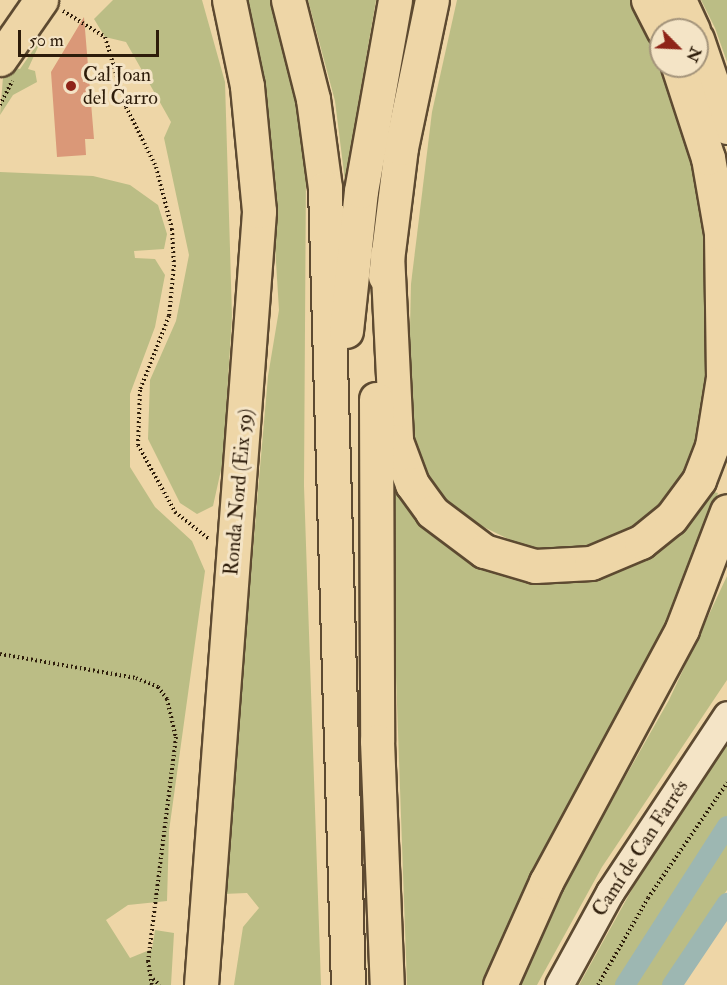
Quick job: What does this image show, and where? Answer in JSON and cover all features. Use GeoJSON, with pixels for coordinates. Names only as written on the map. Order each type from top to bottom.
{"type":"FeatureCollection","features":[{"type":"Feature","properties":{"kind":"main road","name":"Ronda Nord (Eix 59)"},"geometry":{"type":"LineString","coordinates":[[201,985],[259,211],[247,87],[229,0]]}},
{"type":"Feature","properties":{"kind":"main road"},"geometry":{"type":"LineString","coordinates":[[288,0],[313,99],[325,188],[332,549],[348,985]]}},
{"type":"Feature","properties":{"kind":"main road"},"geometry":{"type":"LineString","coordinates":[[332,549],[358,213],[395,0]]}},
{"type":"Feature","properties":{"kind":"main road"},"geometry":{"type":"LineString","coordinates":[[387,985],[373,512],[387,254],[401,148],[432,0]]}},
{"type":"Feature","properties":{"kind":"main road"},"geometry":{"type":"LineString","coordinates":[[648,0],[657,18]]}},
{"type":"Feature","properties":{"kind":"main road"},"geometry":{"type":"LineString","coordinates":[[679,0],[687,18]]}},
{"type":"Feature","properties":{"kind":"main road"},"geometry":{"type":"LineString","coordinates":[[0,22],[31,2]]}},
{"type":"Feature","properties":{"kind":"main road"},"geometry":{"type":"LineString","coordinates":[[0,59],[31,2]]}},
{"type":"Feature","properties":{"kind":"main road"},"geometry":{"type":"LineString","coordinates":[[709,74],[727,127]]}},
{"type":"Feature","properties":{"kind":"main road"},"geometry":{"type":"LineString","coordinates":[[387,254],[396,441],[412,484],[432,512],[484,551],[535,566],[591,563],[641,542],[671,518],[699,480],[712,446],[723,377],[726,311],[718,212],[705,147],[682,78]]}},
{"type":"Feature","properties":{"kind":"main road"},"geometry":{"type":"LineString","coordinates":[[500,985],[546,882],[682,629],[727,511]]}},
{"type":"Feature","properties":{"kind":"street","name":"Camí de Can Farrés"},"geometry":{"type":"LineString","coordinates":[[559,985],[610,892],[727,715]]}},
{"type":"Feature","properties":{"kind":"path"},"geometry":{"type":"LineString","coordinates":[[31,2],[74,13],[105,37],[126,107],[156,167],[172,229],[174,265],[169,316],[140,390],[138,445],[176,512],[232,559]]}},
{"type":"Feature","properties":{"kind":"path"},"geometry":{"type":"LineString","coordinates":[[0,654],[136,678],[158,687],[167,699],[176,737],[148,961],[153,979],[152,985]]}},
{"type":"Feature","properties":{"kind":"path"},"geometry":{"type":"LineString","coordinates":[[598,985],[648,898],[727,783]]}},
{"type":"Feature","properties":{"kind":"path"},"geometry":{"type":"LineString","coordinates":[[153,979],[160,985]]}},
{"type":"Feature","properties":{"kind":"green space"},"geometry":{"type":"Polygon","coordinates":[[[113,0],[202,0],[225,82],[232,316],[223,461],[213,506],[197,514],[180,503],[148,439],[150,380],[176,321],[189,255],[164,138],[171,122],[126,42],[105,37],[94,19],[113,0]]]}},
{"type":"Feature","properties":{"kind":"green space"},"geometry":{"type":"Polygon","coordinates":[[[242,0],[270,0],[292,83],[306,170],[304,486],[321,985],[234,985],[243,927],[259,908],[247,893],[223,894],[268,376],[279,310],[268,135],[242,0]]]}},
{"type":"Feature","properties":{"kind":"green space"},"geometry":{"type":"Polygon","coordinates":[[[308,0],[376,0],[345,181],[335,101],[308,0]]]}},
{"type":"Feature","properties":{"kind":"green space"},"geometry":{"type":"Polygon","coordinates":[[[457,0],[634,0],[649,40],[649,78],[663,78],[692,154],[707,222],[708,397],[689,473],[647,520],[590,552],[525,547],[463,517],[438,493],[414,446],[408,418],[411,284],[432,112],[457,0]]]}},
{"type":"Feature","properties":{"kind":"green space"},"geometry":{"type":"Polygon","coordinates":[[[701,0],[727,0],[727,62],[715,28],[701,0]]]}},
{"type":"Feature","properties":{"kind":"green space"},"geometry":{"type":"Polygon","coordinates":[[[43,36],[28,69],[35,71],[37,82],[13,95],[0,115],[3,77],[10,67],[20,69],[43,36]]]}},
{"type":"Feature","properties":{"kind":"green space"},"geometry":{"type":"Polygon","coordinates":[[[0,172],[93,176],[130,185],[158,205],[167,234],[164,249],[134,251],[135,258],[155,259],[165,275],[155,327],[130,394],[130,467],[155,507],[192,541],[205,571],[169,831],[167,901],[128,905],[106,920],[130,958],[152,949],[155,930],[174,933],[171,985],[0,985],[0,172]]]}},
{"type":"Feature","properties":{"kind":"green space"},"geometry":{"type":"Polygon","coordinates":[[[398,486],[549,578],[709,491],[718,493],[681,604],[487,985],[407,985],[390,487],[398,486]]]}},
{"type":"Feature","properties":{"kind":"green space"},"geometry":{"type":"Polygon","coordinates":[[[727,576],[727,680],[602,867],[537,985],[519,985],[564,885],[669,700],[727,576]]]}},
{"type":"Feature","properties":{"kind":"green space"},"geometry":{"type":"Polygon","coordinates":[[[727,741],[727,890],[665,985],[579,985],[646,864],[727,741]]]}},
{"type":"Feature","properties":{"kind":"building","name":"Cal Joan del Carro"},"geometry":{"type":"Polygon","coordinates":[[[84,17],[94,139],[85,139],[86,155],[57,157],[51,72],[84,17]]]}},
{"type":"Feature","properties":{"kind":"waterway"},"geometry":{"type":"LineString","coordinates":[[625,985],[727,826]]}},
{"type":"Feature","properties":{"kind":"waterway"},"geometry":{"type":"LineString","coordinates":[[672,985],[727,903]]}},
{"type":"Feature","properties":{"kind":"place","name":"Cal Joan del Carro"},"geometry":{"type":"Point","coordinates":[71,86]}}]}
